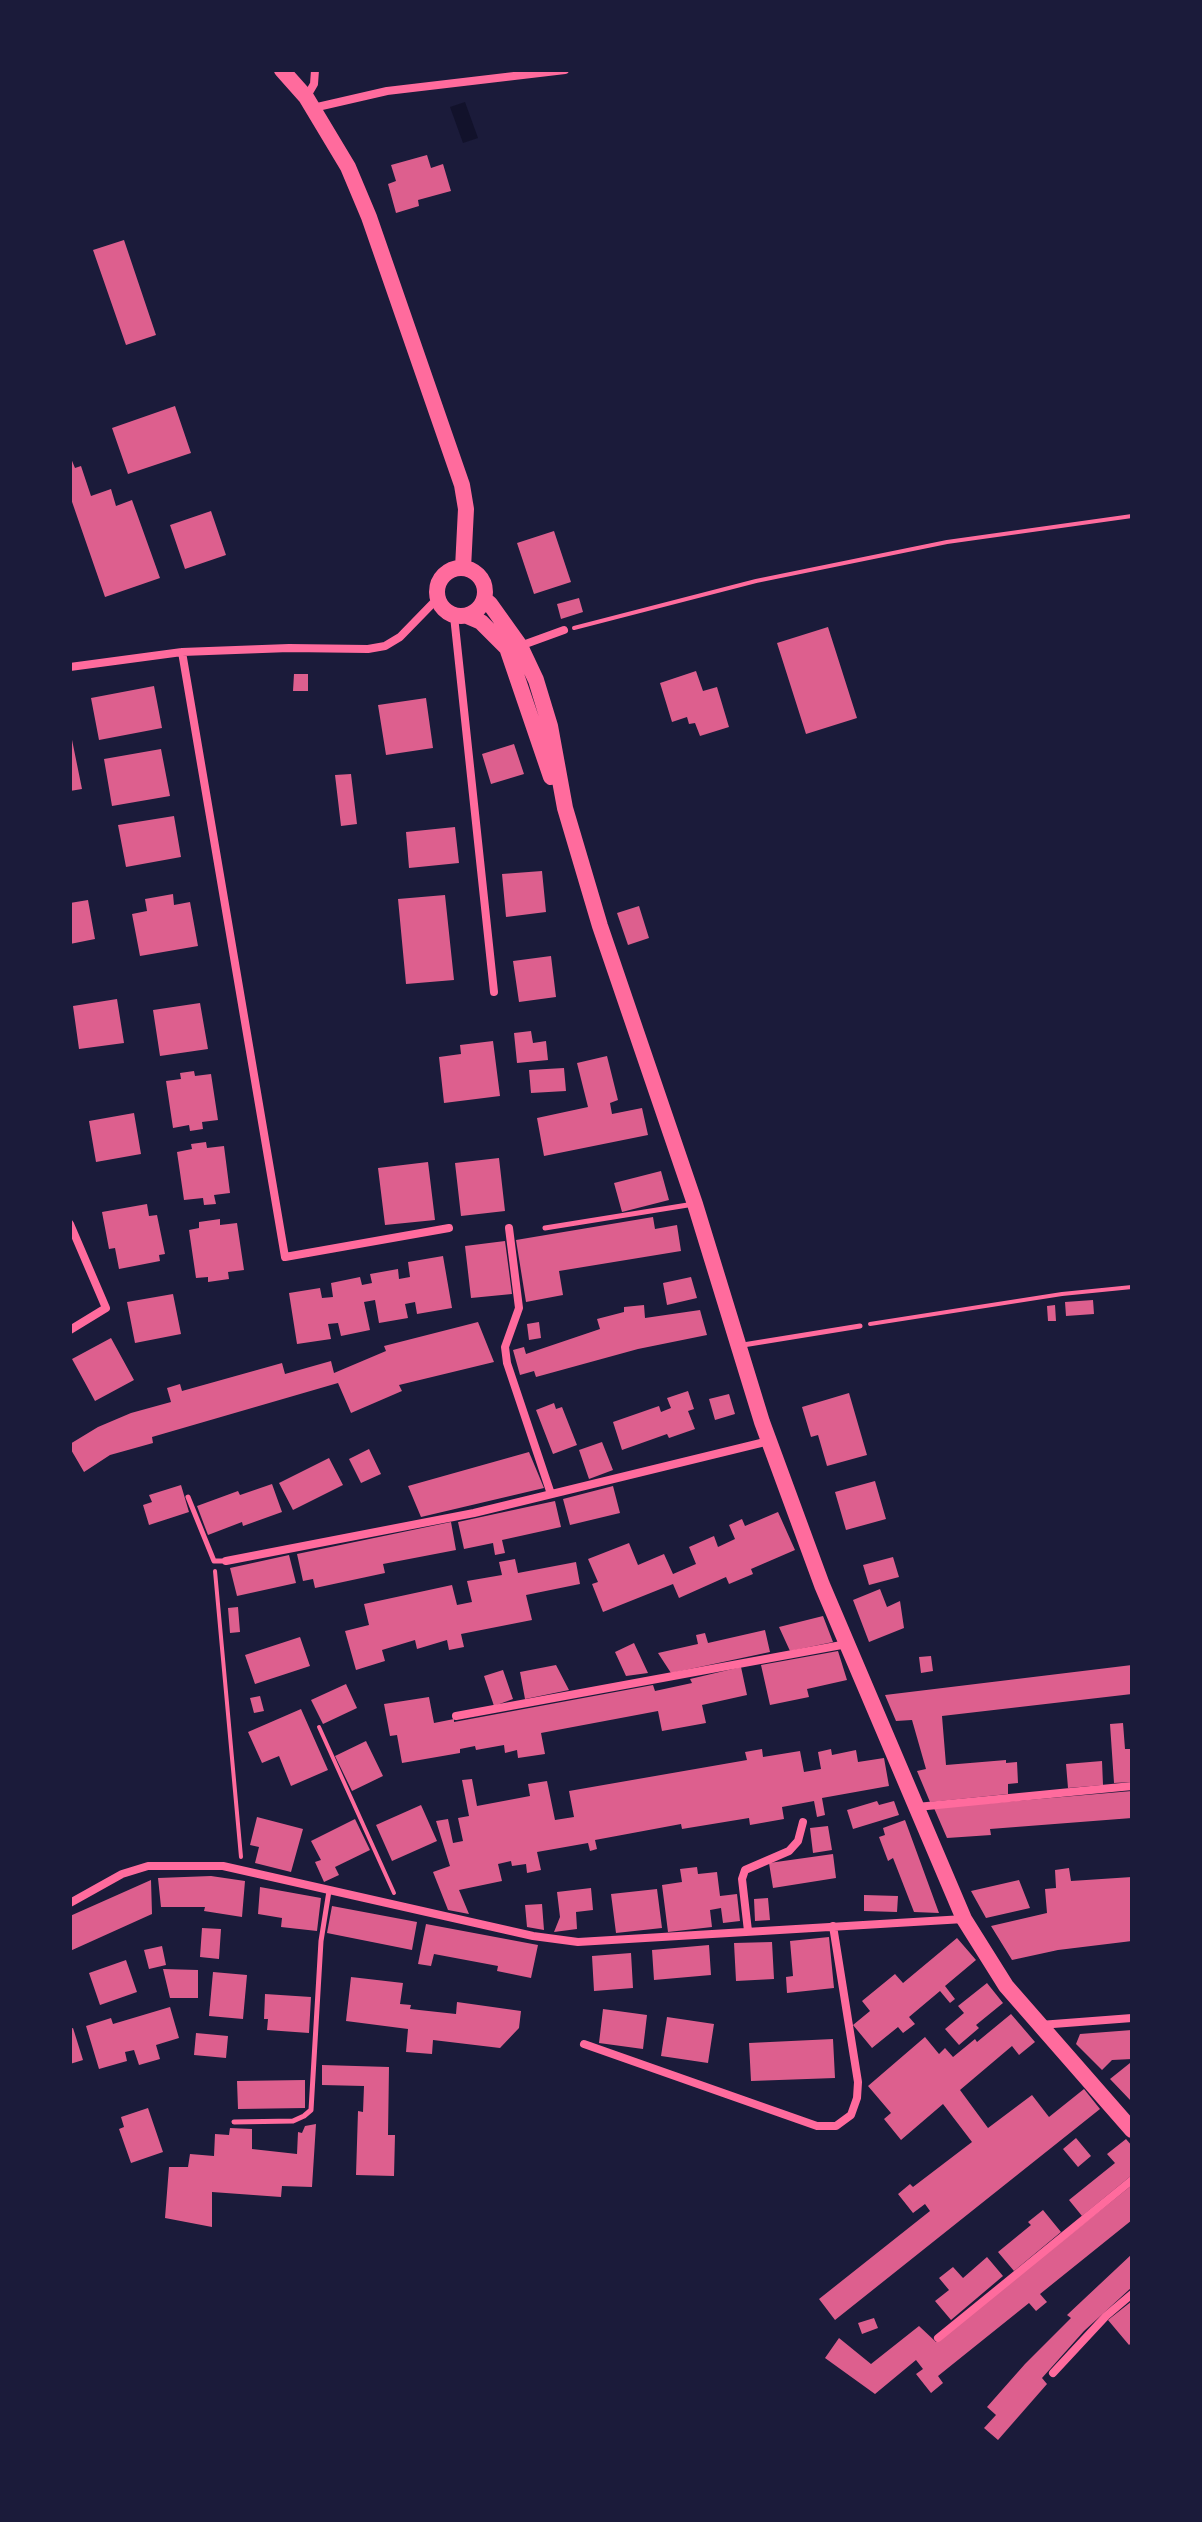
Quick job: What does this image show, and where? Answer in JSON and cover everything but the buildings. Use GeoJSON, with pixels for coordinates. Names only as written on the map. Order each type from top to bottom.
{"type":"FeatureCollection","features":[{"type":"Feature","properties":{"kind":"main road"},"geometry":{"type":"LineString","coordinates":[[282,70],[310,102],[348,167],[369,217],[462,485],[466,509],[463,568]]}},
{"type":"Feature","properties":{"kind":"main road"},"geometry":{"type":"LineString","coordinates":[[461,616],[476,612],[484,599],[485,588],[477,574],[463,568],[448,571],[438,583],[437,599],[441,606],[461,616],[494,632],[514,648]]}},
{"type":"Feature","properties":{"kind":"main road"},"geometry":{"type":"LineString","coordinates":[[484,599],[490,604],[544,704],[565,808],[600,926],[695,1204],[769,1441],[847,1644],[964,1919],[994,1970],[1132,2130]]}},
{"type":"Feature","properties":{"kind":"street"},"geometry":{"type":"LineString","coordinates":[[315,70],[310,102],[565,70]]}},
{"type":"Feature","properties":{"kind":"street"},"geometry":{"type":"LineString","coordinates":[[70,667],[182,652],[368,649],[385,646],[400,637],[437,599]]}},
{"type":"Feature","properties":{"kind":"street"},"geometry":{"type":"LineString","coordinates":[[461,616],[494,992]]}},
{"type":"Feature","properties":{"kind":"street"},"geometry":{"type":"LineString","coordinates":[[514,648],[564,630]]}},
{"type":"Feature","properties":{"kind":"street"},"geometry":{"type":"LineString","coordinates":[[182,652],[285,1257],[449,1228]]}},
{"type":"Feature","properties":{"kind":"street"},"geometry":{"type":"LineString","coordinates":[[70,1224],[106,1308],[70,1330]]}},
{"type":"Feature","properties":{"kind":"street"},"geometry":{"type":"LineString","coordinates":[[509,1228],[519,1308],[505,1347],[507,1363],[551,1494]]}},
{"type":"Feature","properties":{"kind":"street"},"geometry":{"type":"LineString","coordinates":[[226,1561],[474,1513],[769,1441]]}},
{"type":"Feature","properties":{"kind":"street"},"geometry":{"type":"LineString","coordinates":[[456,1716],[847,1644]]}},
{"type":"Feature","properties":{"kind":"street"},"geometry":{"type":"LineString","coordinates":[[916,1807],[1132,1786]]}},
{"type":"Feature","properties":{"kind":"street"},"geometry":{"type":"LineString","coordinates":[[748,1931],[742,1879],[745,1870],[789,1851],[798,1841],[803,1822]]}},
{"type":"Feature","properties":{"kind":"street"},"geometry":{"type":"LineString","coordinates":[[70,1903],[122,1874],[148,1866],[223,1866],[533,1936],[578,1942],[964,1919]]}},
{"type":"Feature","properties":{"kind":"street"},"geometry":{"type":"LineString","coordinates":[[584,2044],[817,2126],[836,2126],[851,2115],[858,2082],[833,1926]]}},
{"type":"Feature","properties":{"kind":"street"},"geometry":{"type":"LineString","coordinates":[[1039,2025],[1132,2018]]}},
{"type":"Feature","properties":{"kind":"street"},"geometry":{"type":"LineString","coordinates":[[938,2338],[1132,2180]]}},
{"type":"Feature","properties":{"kind":"street"},"geometry":{"type":"LineString","coordinates":[[1053,2373],[1106,2316],[1132,2294]]}},
{"type":"Feature","properties":{"kind":"lane"},"geometry":{"type":"LineString","coordinates":[[545,1228],[695,1204]]}},
{"type":"Feature","properties":{"kind":"lane"},"geometry":{"type":"LineString","coordinates":[[738,1346],[860,1326]]}},
{"type":"Feature","properties":{"kind":"lane"},"geometry":{"type":"LineString","coordinates":[[188,1497],[214,1561],[226,1561]]}},
{"type":"Feature","properties":{"kind":"lane"},"geometry":{"type":"LineString","coordinates":[[234,2122],[293,2121],[311,2110],[321,1941],[329,1890]]}},
{"type":"Feature","properties":{"kind":"path"},"geometry":{"type":"LineString","coordinates":[[564,630],[756,581],[947,542],[1132,516]]}},
{"type":"Feature","properties":{"kind":"path"},"geometry":{"type":"LineString","coordinates":[[860,1326],[1062,1294],[1132,1287]]}},
{"type":"Feature","properties":{"kind":"path"},"geometry":{"type":"LineString","coordinates":[[214,1561],[242,1871]]}},
{"type":"Feature","properties":{"kind":"path"},"geometry":{"type":"LineString","coordinates":[[319,1727],[401,1906]]}},
{"type":"Feature","properties":{"kind":"shaded area"},"geometry":{"type":"Polygon","coordinates":[[[465,102],[478,138],[463,143],[450,107],[465,102]]]}}]}
